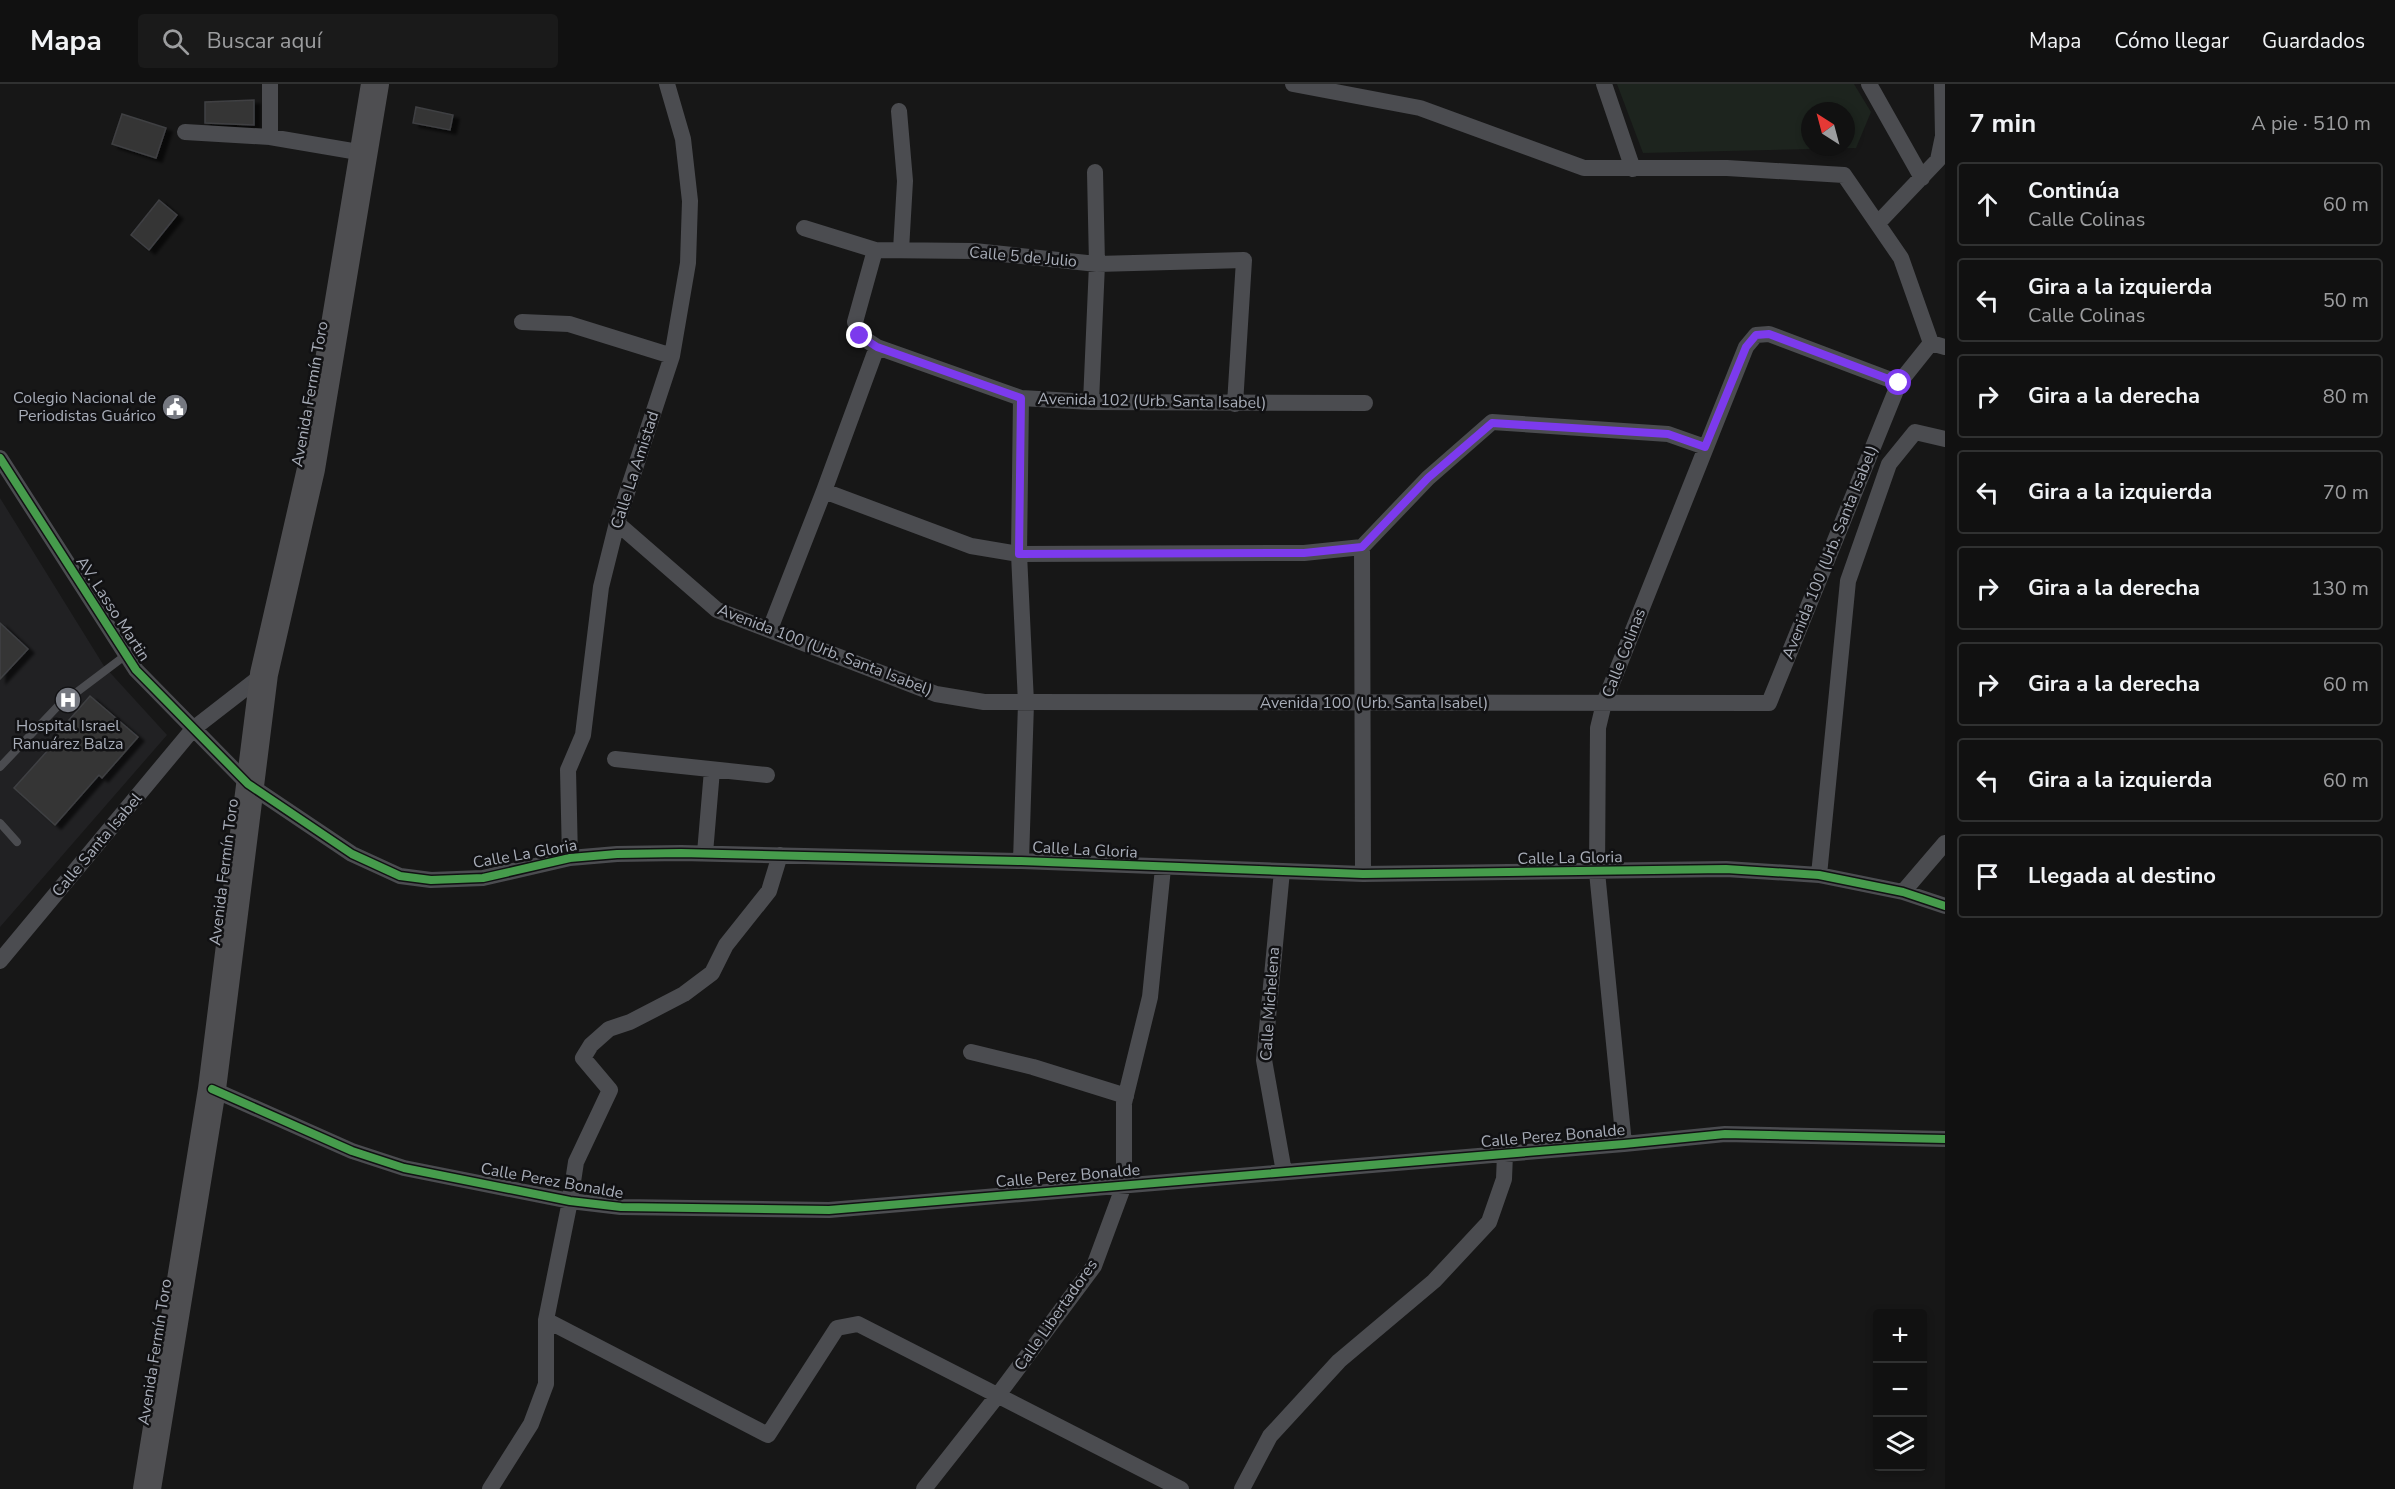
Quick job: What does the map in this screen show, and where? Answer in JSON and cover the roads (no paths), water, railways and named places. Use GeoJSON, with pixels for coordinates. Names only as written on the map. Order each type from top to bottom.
{"type":"FeatureCollection","features":[{"type":"Feature","properties":{"kind":"highway","name":"Avenida Fermín Toro"},"geometry":{"type":"LineString","coordinates":[[147,1489],[212,1089],[248,784],[264,674],[311,469],[375,84]]}},
{"type":"Feature","properties":{"kind":"street"},"geometry":{"type":"LineString","coordinates":[[270,84],[270,137]]}},
{"type":"Feature","properties":{"kind":"street","name":"Calle La Amistad"},"geometry":{"type":"LineString","coordinates":[[570,858],[568,770],[583,735],[601,587],[617,523],[672,356],[688,263],[690,201],[683,139],[666,84]]}},
{"type":"Feature","properties":{"kind":"street"},"geometry":{"type":"LineString","coordinates":[[1293,84],[1420,108],[1584,168],[1727,168],[1844,175],[1901,258],[1938,345]]}},
{"type":"Feature","properties":{"kind":"street"},"geometry":{"type":"LineString","coordinates":[[1604,84],[1633,169]]}},
{"type":"Feature","properties":{"kind":"street"},"geometry":{"type":"LineString","coordinates":[[1869,84],[1923,177]]}},
{"type":"Feature","properties":{"kind":"street"},"geometry":{"type":"LineString","coordinates":[[1878,223],[1938,160],[1943,136],[1942,84]]}},
{"type":"Feature","properties":{"kind":"street"},"geometry":{"type":"LineString","coordinates":[[899,111],[905,181],[901,250]]}},
{"type":"Feature","properties":{"kind":"street"},"geometry":{"type":"LineString","coordinates":[[185,132],[270,137],[364,153]]}},
{"type":"Feature","properties":{"kind":"street"},"geometry":{"type":"LineString","coordinates":[[1091,402],[1097,264],[1095,172]]}},
{"type":"Feature","properties":{"kind":"street","name":"Calle 5 de Julio"},"geometry":{"type":"LineString","coordinates":[[804,228],[875,250],[974,251],[1097,264],[1244,260],[1235,404]]}},
{"type":"Feature","properties":{"kind":"street","name":"Avenida 102 (Urb. Santa Isabel)"},"geometry":{"type":"LineString","coordinates":[[875,250],[855,322],[860,336],[877,347],[1021,398],[1091,402],[1365,403]]}},
{"type":"Feature","properties":{"kind":"street"},"geometry":{"type":"LineString","coordinates":[[522,322],[569,324],[672,356]]}},
{"type":"Feature","properties":{"kind":"street","name":"Calle Colinas"},"geometry":{"type":"LineString","coordinates":[[1624,1144],[1598,872],[1598,728],[1604,702],[1746,347],[1756,335],[1769,334],[1899,383]]}},
{"type":"Feature","properties":{"kind":"street","name":"Avenida 100 (Urb. Santa Isabel)"},"geometry":{"type":"LineString","coordinates":[[617,523],[717,610],[936,694],[984,702],[1769,703],[1899,383],[1938,345]]}},
{"type":"Feature","properties":{"kind":"street"},"geometry":{"type":"LineString","coordinates":[[770,629],[877,347]]}},
{"type":"Feature","properties":{"kind":"street"},"geometry":{"type":"LineString","coordinates":[[1021,398],[1019,554],[1026,703],[1021,861]]}},
{"type":"Feature","properties":{"kind":"street"},"geometry":{"type":"LineString","coordinates":[[824,491],[971,546],[1019,554],[1304,553],[1362,547],[1428,478],[1492,423],[1668,434],[1705,447]]}},
{"type":"Feature","properties":{"kind":"street"},"geometry":{"type":"LineString","coordinates":[[1819,875],[1848,581],[1889,464],[1915,432],[1945,439]]}},
{"type":"Feature","properties":{"kind":"street","name":"AV. Lasso Martin"},"geometry":{"type":"LineString","coordinates":[[0,458],[136,670],[248,784]]}},
{"type":"Feature","properties":{"kind":"street"},"geometry":{"type":"LineString","coordinates":[[1362,547],[1363,874]]}},
{"type":"Feature","properties":{"kind":"street","name":"Calle Santa Isabel"},"geometry":{"type":"LineString","coordinates":[[0,961],[193,729],[264,674]]}},
{"type":"Feature","properties":{"kind":"street"},"geometry":{"type":"LineString","coordinates":[[615,759],[767,775]]}},
{"type":"Feature","properties":{"kind":"street"},"geometry":{"type":"LineString","coordinates":[[705,853],[712,770]]}},
{"type":"Feature","properties":{"kind":"street","name":"Calle La Gloria"},"geometry":{"type":"LineString","coordinates":[[248,784],[352,854],[400,876],[431,880],[483,878],[570,858],[617,854],[705,853],[1021,861],[1363,874],[1726,869],[1819,875],[1903,892],[1945,906]]}},
{"type":"Feature","properties":{"kind":"street"},"geometry":{"type":"LineString","coordinates":[[1903,892],[1945,843]]}},
{"type":"Feature","properties":{"kind":"street"},"geometry":{"type":"LineString","coordinates":[[490,1489],[531,1424],[546,1384],[546,1320],[576,1162],[610,1090],[583,1058],[591,1046],[609,1029],[630,1022],[684,994],[712,973],[726,945],[769,891],[780,855]]}},
{"type":"Feature","properties":{"kind":"street","name":"Calle Libertadores"},"geometry":{"type":"LineString","coordinates":[[924,1489],[998,1395],[1094,1266],[1124,1185],[1126,1096],[1150,997],[1163,868]]}},
{"type":"Feature","properties":{"kind":"street","name":"Calle Michelena"},"geometry":{"type":"LineString","coordinates":[[1282,872],[1264,1060],[1284,1172]]}},
{"type":"Feature","properties":{"kind":"street"},"geometry":{"type":"LineString","coordinates":[[971,1052],[1033,1067],[1126,1096]]}},
{"type":"Feature","properties":{"kind":"street","name":"Calle Perez Bonalde"},"geometry":{"type":"LineString","coordinates":[[212,1089],[352,1151],[404,1168],[621,1208],[829,1210],[1725,1134],[1945,1139]]}},
{"type":"Feature","properties":{"kind":"street"},"geometry":{"type":"LineString","coordinates":[[1242,1489],[1270,1436],[1331,1370],[1434,1281],[1489,1222],[1504,1179],[1505,1154]]}},
{"type":"Feature","properties":{"kind":"street"},"geometry":{"type":"LineString","coordinates":[[546,1320],[768,1435],[837,1328],[858,1324],[1181,1489]]}},
{"type":"Feature","properties":{"kind":"lane"},"geometry":{"type":"LineString","coordinates":[[0,767],[57,707],[126,655]]}},
{"type":"Feature","properties":{"kind":"lane"},"geometry":{"type":"LineString","coordinates":[[0,823],[17,842]]}},
{"type":"Feature","properties":{"kind":"place","name":"Colegio Nacional de Periodistas Guárico"},"geometry":{"type":"Point","coordinates":[175,407]}},
{"type":"Feature","properties":{"kind":"place","name":"Hospital Israel Ranuárez Balza"},"geometry":{"type":"Point","coordinates":[68,700]}}]}
